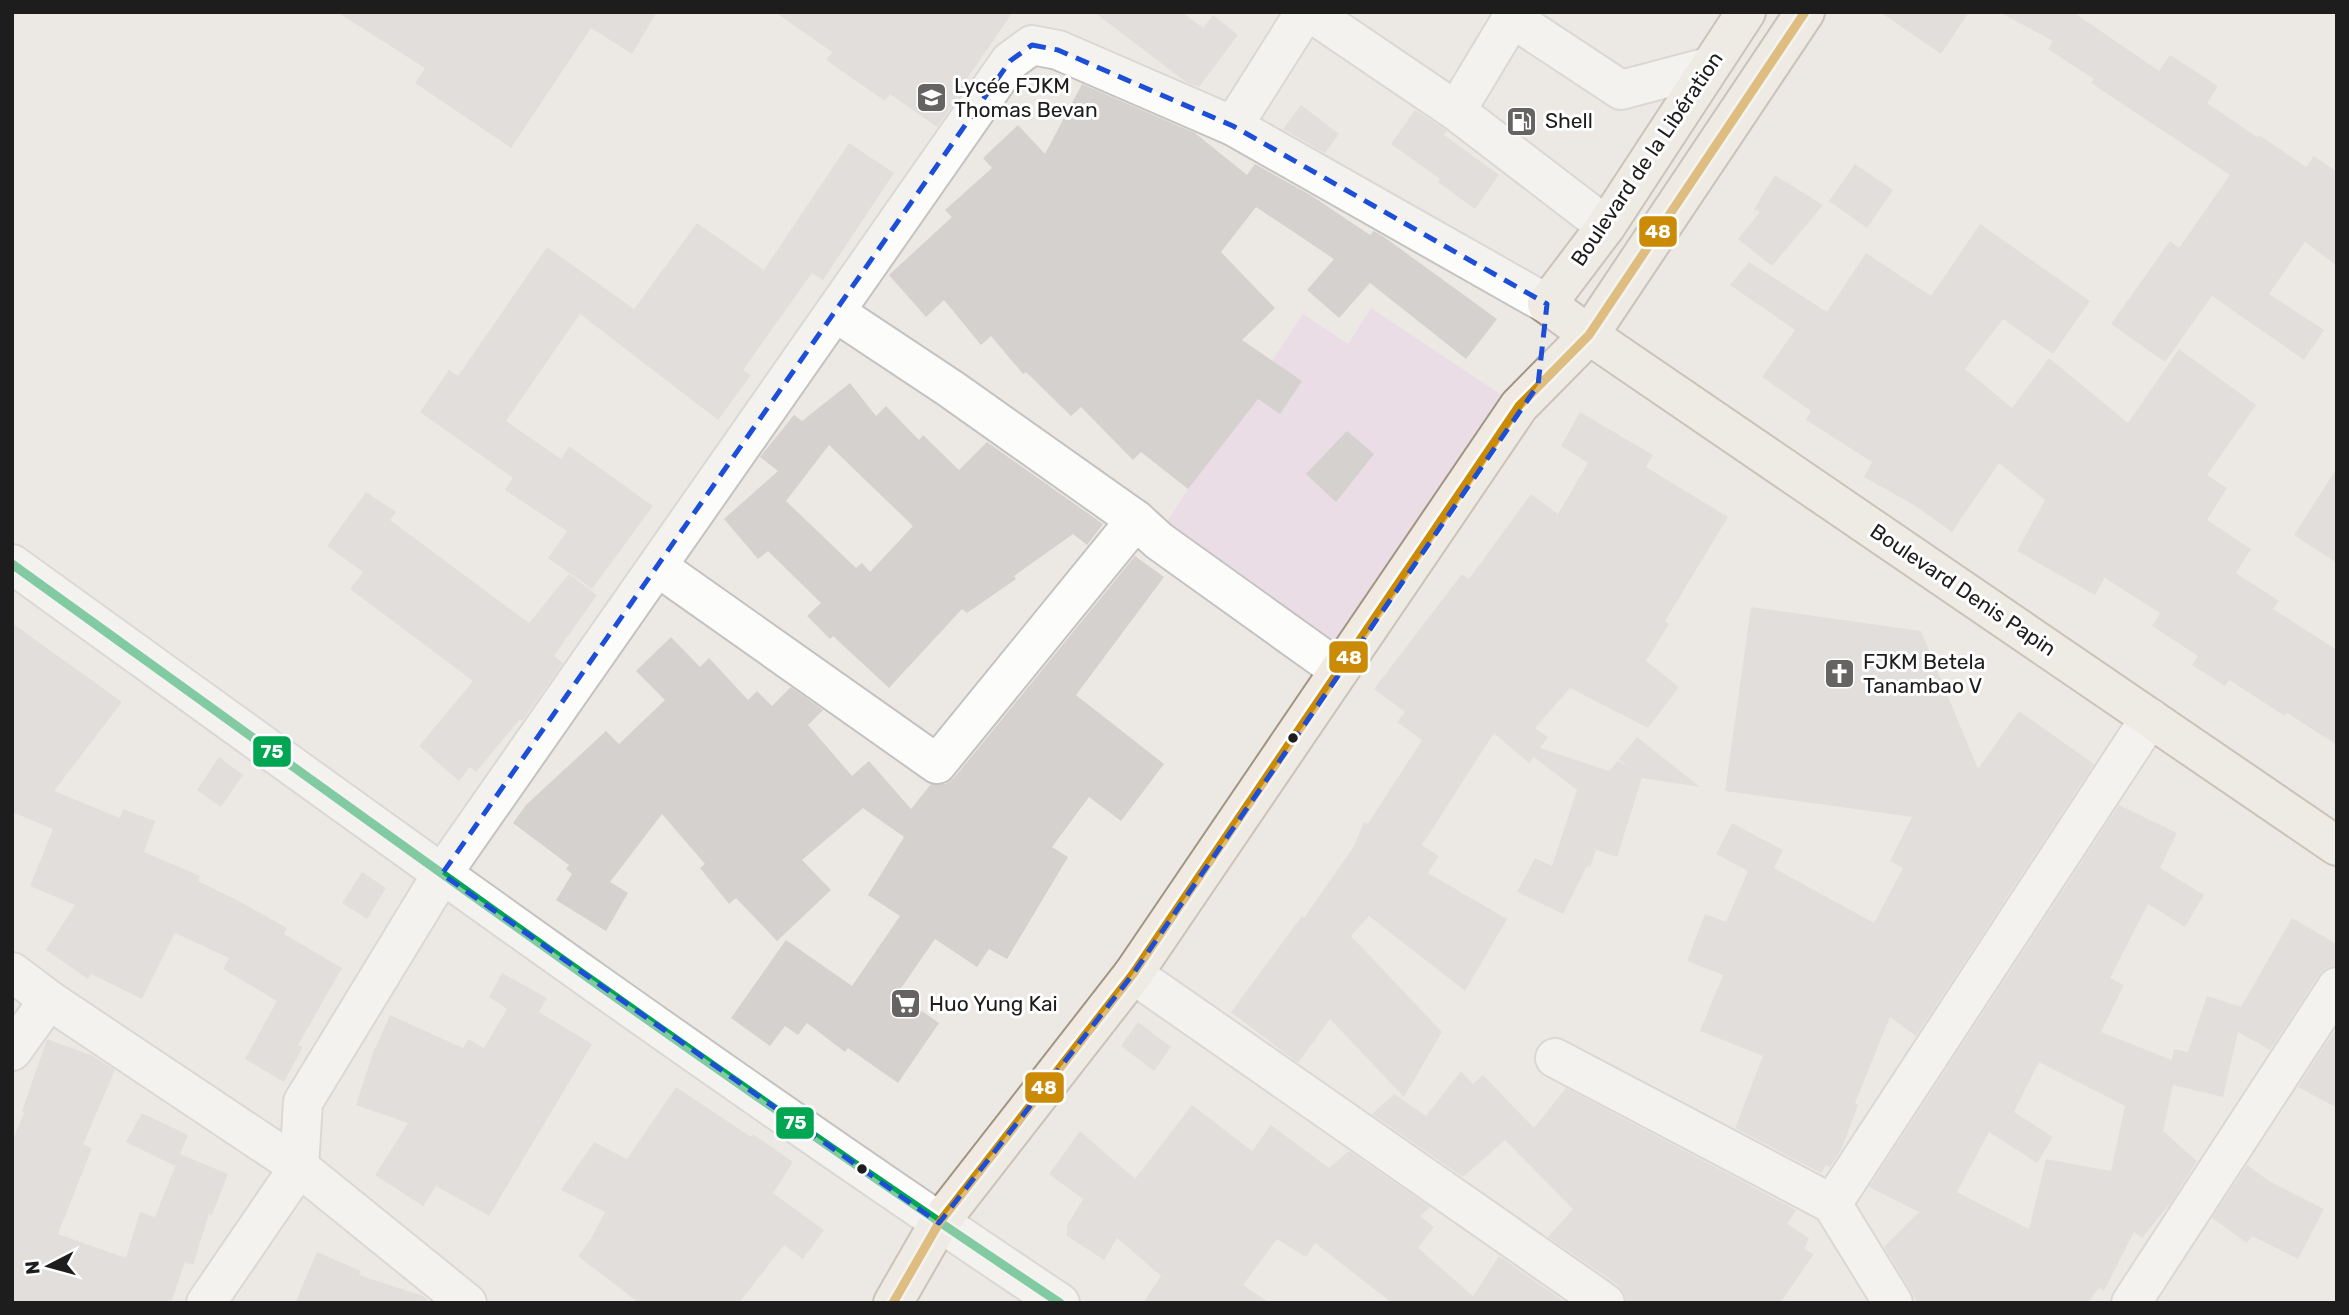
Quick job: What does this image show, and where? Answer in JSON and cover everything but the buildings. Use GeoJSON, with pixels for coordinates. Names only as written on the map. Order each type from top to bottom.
{"type":"FeatureCollection","features":[{"type":"Feature","properties":{"kind":"main road","name":"Boulevard de la Libération"},"geometry":{"type":"LineString","coordinates":[[1547,304],[1606,226],[1746,12]]}},
{"type":"Feature","properties":{"kind":"main road"},"geometry":{"type":"LineString","coordinates":[[893,1303],[939,1223],[1133,974],[1519,406],[1589,335],[1805,12]]}},
{"type":"Feature","properties":{"kind":"main road"},"geometry":{"type":"LineString","coordinates":[[1538,385],[1547,304]]}},
{"type":"Feature","properties":{"kind":"main road","name":"Boulevard Denis Papin"},"geometry":{"type":"LineString","coordinates":[[1547,304],[2337,846]]}},
{"type":"Feature","properties":{"kind":"street"},"geometry":{"type":"LineString","coordinates":[[1233,126],[1307,12],[1456,111],[1606,226]]}},
{"type":"Feature","properties":{"kind":"street"},"geometry":{"type":"LineString","coordinates":[[1456,111],[1512,18],[1622,90],[1708,67]]}},
{"type":"Feature","properties":{"kind":"street"},"geometry":{"type":"LineString","coordinates":[[205,1303],[299,1167],[303,1102],[442,874],[1010,61],[1032,45],[1059,50],[1233,126],[1547,304]]}},
{"type":"Feature","properties":{"kind":"street"},"geometry":{"type":"LineString","coordinates":[[835,312],[951,389],[1136,520],[1159,541],[1339,670]]}},
{"type":"Feature","properties":{"kind":"street"},"geometry":{"type":"LineString","coordinates":[[658,567],[937,764],[1136,520]]}},
{"type":"Feature","properties":{"kind":"street"},"geometry":{"type":"LineString","coordinates":[[12,564],[442,874],[939,1223],[1059,1303]]}},
{"type":"Feature","properties":{"kind":"street"},"geometry":{"type":"LineString","coordinates":[[1832,1204],[2150,718]]}},
{"type":"Feature","properties":{"kind":"street"},"geometry":{"type":"LineString","coordinates":[[12,972],[49,1000],[299,1167],[467,1303]]}},
{"type":"Feature","properties":{"kind":"street"},"geometry":{"type":"LineString","coordinates":[[1133,974],[1605,1303]]}},
{"type":"Feature","properties":{"kind":"street"},"geometry":{"type":"LineString","coordinates":[[2131,1303],[2337,986]]}},
{"type":"Feature","properties":{"kind":"street"},"geometry":{"type":"LineString","coordinates":[[12,1051],[49,1000]]}},
{"type":"Feature","properties":{"kind":"street"},"geometry":{"type":"LineString","coordinates":[[1555,1058],[1832,1204],[1893,1303]]}},
{"type":"Feature","properties":{"kind":"highlighted area"},"geometry":{"type":"Polygon","coordinates":[[[1032,45],[1058,50],[1233,126],[1547,304],[1538,385],[1133,974],[939,1223],[442,874],[1010,61],[1032,45]]]}},
{"type":"Feature","properties":{"kind":"shaded area"},"geometry":{"type":"Polygon","coordinates":[[[1371,308],[1515,404],[1336,659],[1160,532],[1303,314],[1348,344],[1371,308]]]}},
{"type":"Feature","properties":{"kind":"transit line","name":"48"},"geometry":{"type":"LineString","coordinates":[[893,1303],[939,1223],[1133,974],[1519,406],[1589,335],[1805,12]]}},
{"type":"Feature","properties":{"kind":"transit line","name":"75"},"geometry":{"type":"LineString","coordinates":[[12,564],[663,1031],[1060,1303]]}},
{"type":"Feature","properties":{"kind":"place","name":"Lycée FJKM Thomas Bevan"},"geometry":{"type":"Point","coordinates":[931,98]}},
{"type":"Feature","properties":{"kind":"place","name":"Shell"},"geometry":{"type":"Point","coordinates":[1522,121]}},
{"type":"Feature","properties":{"kind":"place","name":"FJKM Betela Tanambao V"},"geometry":{"type":"Point","coordinates":[1840,674]}},
{"type":"Feature","properties":{"kind":"place","name":"Huo Yung Kai"},"geometry":{"type":"Point","coordinates":[906,1004]}}]}
